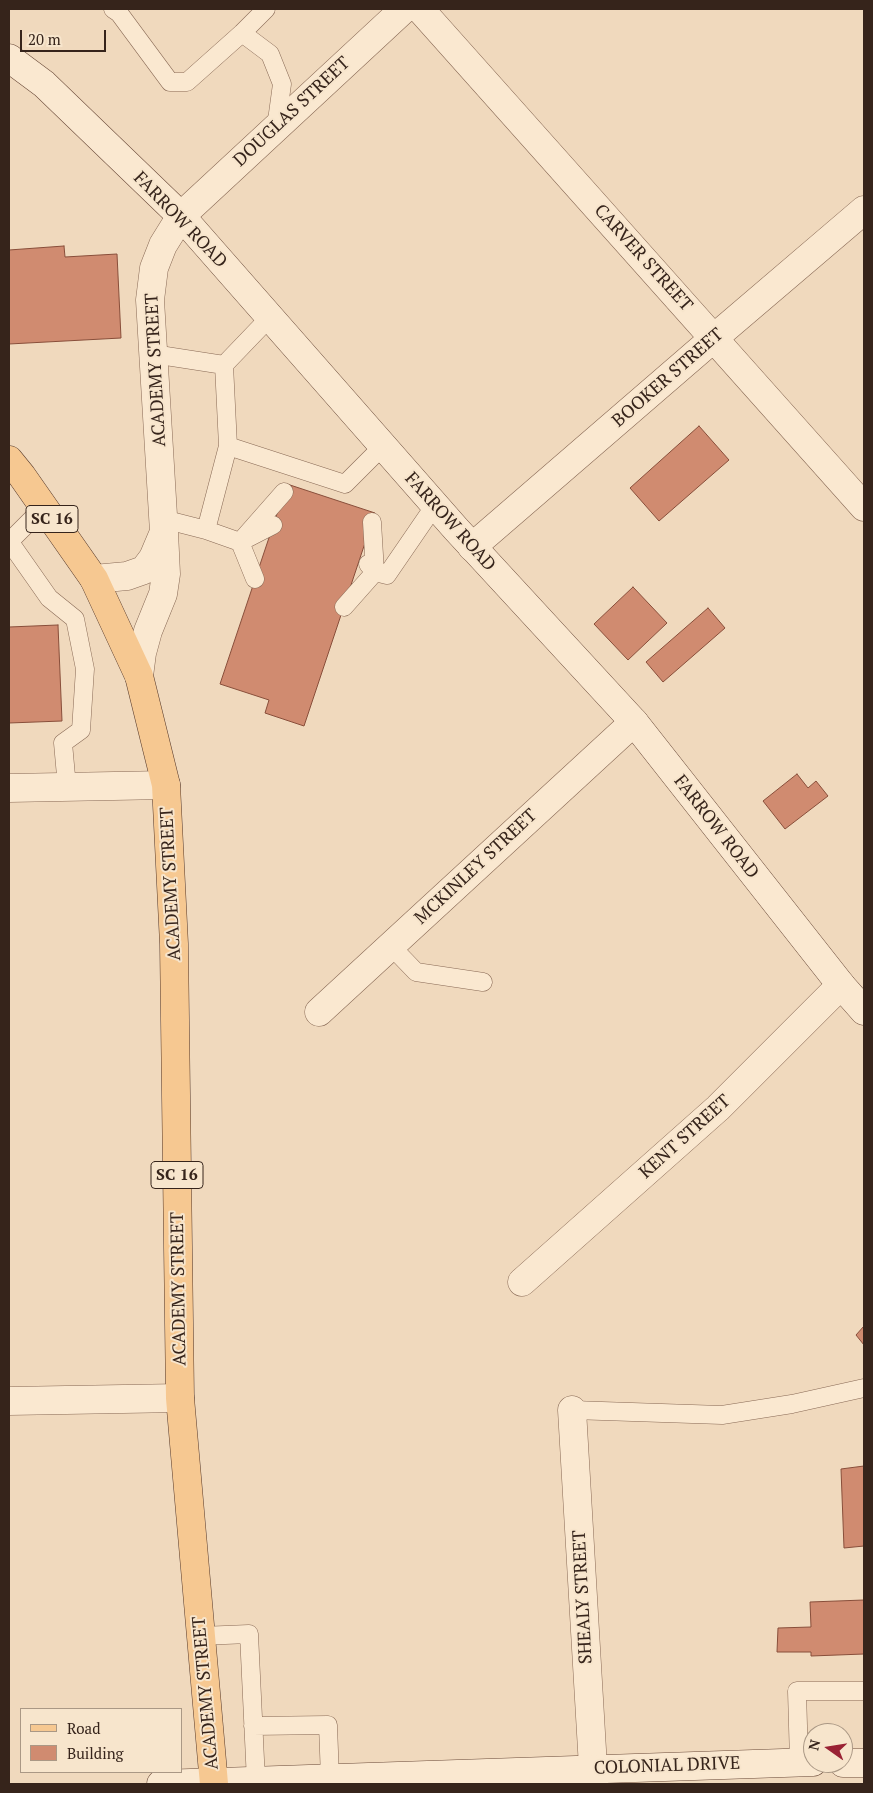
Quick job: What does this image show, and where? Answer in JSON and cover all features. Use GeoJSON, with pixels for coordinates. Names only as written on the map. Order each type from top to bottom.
{"type":"FeatureCollection","features":[{"type":"Feature","properties":{"kind":"main road","name":"ACADEMY STREET"},"geometry":{"type":"LineString","coordinates":[[9,460],[94,579],[139,676],[166,785],[174,944],[180,1398],[214,1783]]}},
{"type":"Feature","properties":{"kind":"street","name":"DOUGLAS STREET"},"geometry":{"type":"LineString","coordinates":[[181,216],[404,9]]}},
{"type":"Feature","properties":{"kind":"street","name":"CARVER STREET"},"geometry":{"type":"LineString","coordinates":[[420,9],[864,507]]}},
{"type":"Feature","properties":{"kind":"street","name":"FARROW ROAD"},"geometry":{"type":"LineString","coordinates":[[9,58],[44,84],[181,216],[472,548],[634,722],[856,995]]}},
{"type":"Feature","properties":{"kind":"street","name":"BOOKER STREET"},"geometry":{"type":"LineString","coordinates":[[472,548],[864,210]]}},
{"type":"Feature","properties":{"kind":"street","name":"ACADEMY STREET"},"geometry":{"type":"LineString","coordinates":[[139,676],[142,653],[162,594],[166,574],[150,300],[154,268],[163,245],[181,216]]}},
{"type":"Feature","properties":{"kind":"street","name":"ACADEMY STREET"},"geometry":{"type":"LineString","coordinates":[[94,579],[128,576],[144,570],[153,558],[163,526]]}},
{"type":"Feature","properties":{"kind":"street","name":"MCKINLEY STREET"},"geometry":{"type":"LineString","coordinates":[[319,1012],[634,722]]}},
{"type":"Feature","properties":{"kind":"street"},"geometry":{"type":"LineString","coordinates":[[9,788],[166,785]]}},
{"type":"Feature","properties":{"kind":"street","name":"KENT STREET"},"geometry":{"type":"LineString","coordinates":[[522,1282],[718,1108],[856,995]]}},
{"type":"Feature","properties":{"kind":"street"},"geometry":{"type":"LineString","coordinates":[[9,1401],[180,1398]]}},
{"type":"Feature","properties":{"kind":"street","name":"SHEALY STREET"},"geometry":{"type":"LineString","coordinates":[[572,1410],[594,1776]]}},
{"type":"Feature","properties":{"kind":"street","name":"COLONIAL DRIVE"},"geometry":{"type":"LineString","coordinates":[[161,1784],[330,1778],[412,1780],[594,1776],[803,1761]]}},
{"type":"Feature","properties":{"kind":"lane"},"geometry":{"type":"LineString","coordinates":[[113,9],[119,13],[170,82],[187,82],[266,9]]}},
{"type":"Feature","properties":{"kind":"lane"},"geometry":{"type":"LineString","coordinates":[[242,33],[270,54],[282,84],[276,128]]}},
{"type":"Feature","properties":{"kind":"lane"},"geometry":{"type":"LineString","coordinates":[[206,530],[228,446],[224,365],[270,318]]}},
{"type":"Feature","properties":{"kind":"lane"},"geometry":{"type":"LineString","coordinates":[[153,354],[224,365]]}},
{"type":"Feature","properties":{"kind":"lane"},"geometry":{"type":"LineString","coordinates":[[228,446],[345,484],[383,446]]}},
{"type":"Feature","properties":{"kind":"lane"},"geometry":{"type":"LineString","coordinates":[[240,542],[284,492]]}},
{"type":"Feature","properties":{"kind":"lane"},"geometry":{"type":"LineString","coordinates":[[362,555],[374,572],[387,575],[435,505]]}},
{"type":"Feature","properties":{"kind":"lane"},"geometry":{"type":"LineString","coordinates":[[44,507],[9,542],[49,598],[75,619],[85,669],[81,730],[63,743],[67,786]]}},
{"type":"Feature","properties":{"kind":"lane"},"geometry":{"type":"LineString","coordinates":[[344,607],[374,572],[372,522]]}},
{"type":"Feature","properties":{"kind":"lane"},"geometry":{"type":"LineString","coordinates":[[163,526],[206,530],[240,542],[273,525]]}},
{"type":"Feature","properties":{"kind":"lane"},"geometry":{"type":"LineString","coordinates":[[240,542],[255,579]]}},
{"type":"Feature","properties":{"kind":"lane"},"geometry":{"type":"LineString","coordinates":[[390,945],[416,972],[483,982]]}},
{"type":"Feature","properties":{"kind":"lane"},"geometry":{"type":"LineString","coordinates":[[572,1410],[722,1415],[792,1404],[864,1388]]}},
{"type":"Feature","properties":{"kind":"lane"},"geometry":{"type":"LineString","coordinates":[[201,1636],[249,1634],[256,1781]]}},
{"type":"Feature","properties":{"kind":"lane"},"geometry":{"type":"LineString","coordinates":[[803,1738],[797,1692],[864,1691]]}},
{"type":"Feature","properties":{"kind":"lane"},"geometry":{"type":"LineString","coordinates":[[253,1726],[328,1725],[330,1778]]}},
{"type":"Feature","properties":{"kind":"building"},"geometry":{"type":"Polygon","coordinates":[[[64,246],[65,257],[117,254],[121,338],[9,344],[9,250],[64,246]]]}},
{"type":"Feature","properties":{"kind":"building"},"geometry":{"type":"Polygon","coordinates":[[[699,426],[729,460],[659,521],[630,488],[699,426]]]}},
{"type":"Feature","properties":{"kind":"building"},"geometry":{"type":"Polygon","coordinates":[[[287,484],[375,513],[304,726],[265,713],[269,700],[220,684],[287,484]]]}},
{"type":"Feature","properties":{"kind":"building"},"geometry":{"type":"Polygon","coordinates":[[[633,587],[667,623],[628,660],[594,624],[633,587]]]}},
{"type":"Feature","properties":{"kind":"building"},"geometry":{"type":"Polygon","coordinates":[[[708,608],[725,628],[663,682],[646,662],[708,608]]]}},
{"type":"Feature","properties":{"kind":"building"},"geometry":{"type":"Polygon","coordinates":[[[58,625],[62,721],[9,723],[9,627],[58,625]]]}},
{"type":"Feature","properties":{"kind":"building"},"geometry":{"type":"Polygon","coordinates":[[[797,774],[808,788],[816,781],[828,796],[785,829],[763,801],[797,774]]]}},
{"type":"Feature","properties":{"kind":"building"},"geometry":{"type":"Polygon","coordinates":[[[864,1326],[864,1345],[856,1335],[864,1326]]]}},
{"type":"Feature","properties":{"kind":"building"},"geometry":{"type":"Polygon","coordinates":[[[864,1466],[864,1546],[844,1548],[841,1469],[864,1466]]]}},
{"type":"Feature","properties":{"kind":"building"},"geometry":{"type":"Polygon","coordinates":[[[864,1600],[864,1654],[811,1656],[811,1652],[777,1652],[778,1628],[811,1627],[810,1602],[864,1600]]]}}]}
